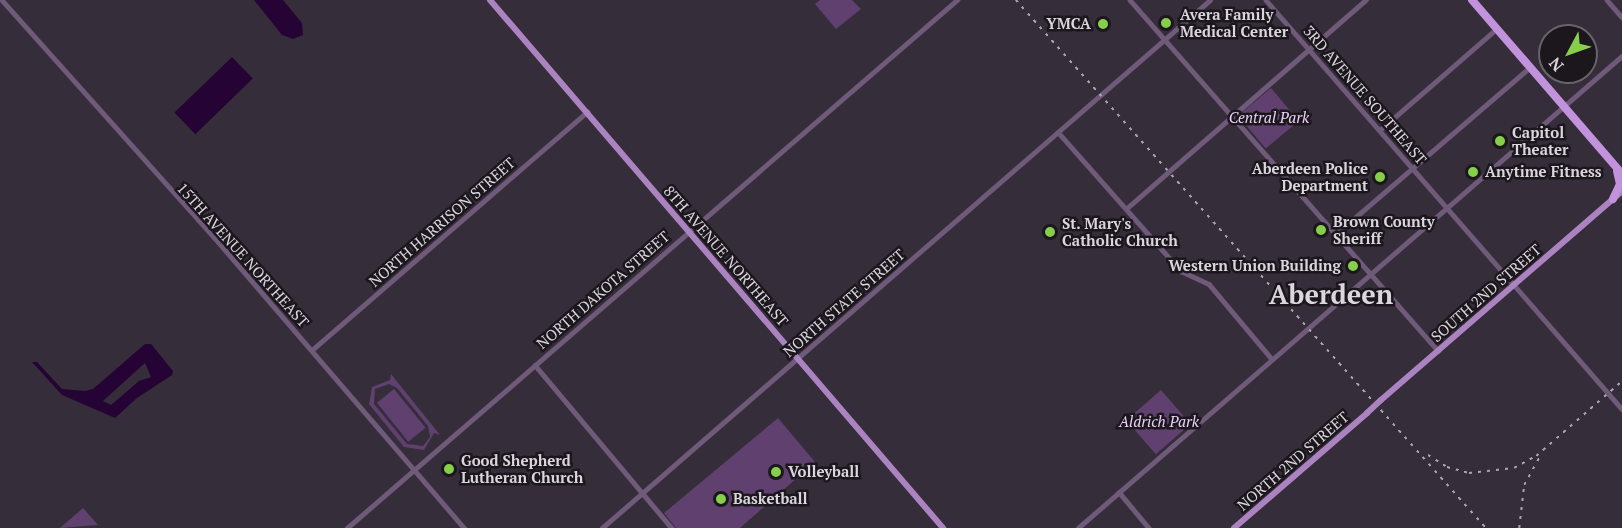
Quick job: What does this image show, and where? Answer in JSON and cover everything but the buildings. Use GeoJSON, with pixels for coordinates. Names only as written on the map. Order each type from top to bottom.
{"type":"FeatureCollection","features":[{"type":"Feature","properties":{"kind":"highway"},"geometry":{"type":"LineString","coordinates":[[1472,0],[1622,174]]}},
{"type":"Feature","properties":{"kind":"highway"},"geometry":{"type":"LineString","coordinates":[[1613,199],[1620,184],[1614,164]]}},
{"type":"Feature","properties":{"kind":"main road","name":"8TH AVENUE NORTHEAST"},"geometry":{"type":"LineString","coordinates":[[490,0],[943,528]]}},
{"type":"Feature","properties":{"kind":"main road","name":"SOUTH 2ND STREET"},"geometry":{"type":"LineString","coordinates":[[1366,413],[1622,191]]}},
{"type":"Feature","properties":{"kind":"main road","name":"NORTH 2ND STREET"},"geometry":{"type":"LineString","coordinates":[[1234,528],[1366,413]]}},
{"type":"Feature","properties":{"kind":"street","name":"15TH AVENUE NORTHEAST"},"geometry":{"type":"LineString","coordinates":[[2,0],[312,350],[464,528]]}},
{"type":"Feature","properties":{"kind":"street","name":"NORTH DAKOTA STREET"},"geometry":{"type":"LineString","coordinates":[[346,528],[957,0]]}},
{"type":"Feature","properties":{"kind":"street"},"geometry":{"type":"LineString","coordinates":[[1130,0],[1438,351]]}},
{"type":"Feature","properties":{"kind":"street","name":"NORTH STATE STREET"},"geometry":{"type":"LineString","coordinates":[[602,528],[1210,0]]}},
{"type":"Feature","properties":{"kind":"street","name":"3RD AVENUE SOUTHEAST"},"geometry":{"type":"LineString","coordinates":[[1266,0],[1621,405]]}},
{"type":"Feature","properties":{"kind":"street"},"geometry":{"type":"LineString","coordinates":[[1126,209],[1366,0]]}},
{"type":"Feature","properties":{"kind":"street"},"geometry":{"type":"LineString","coordinates":[[1607,0],[1622,17]]}},
{"type":"Feature","properties":{"kind":"street"},"geometry":{"type":"LineString","coordinates":[[1380,130],[1496,29]]}},
{"type":"Feature","properties":{"kind":"street"},"geometry":{"type":"LineString","coordinates":[[1078,528],[1622,56]]}},
{"type":"Feature","properties":{"kind":"street"},"geometry":{"type":"LineString","coordinates":[[1336,234],[1530,67]]}},
{"type":"Feature","properties":{"kind":"street","name":"NORTH HARRISON STREET"},"geometry":{"type":"LineString","coordinates":[[312,350],[587,112]]}},
{"type":"Feature","properties":{"kind":"street"},"geometry":{"type":"LineString","coordinates":[[1058,132],[1181,271],[1209,284],[1272,359]]}},
{"type":"Feature","properties":{"kind":"street"},"geometry":{"type":"LineString","coordinates":[[535,365],[672,528]]}},
{"type":"Feature","properties":{"kind":"street"},"geometry":{"type":"LineString","coordinates":[[1119,492],[1149,528]]}},
{"type":"Feature","properties":{"kind":"green space"},"geometry":{"type":"Polygon","coordinates":[[[820,0],[852,0],[861,9],[836,29],[815,4],[820,0]]]}},
{"type":"Feature","properties":{"kind":"green space","name":"Central Park"},"geometry":{"type":"Polygon","coordinates":[[[1271,88],[1299,121],[1266,149],[1238,116],[1271,88]]]}},
{"type":"Feature","properties":{"kind":"green space"},"geometry":{"type":"Polygon","coordinates":[[[391,374],[440,435],[434,433],[424,450],[404,447],[369,404],[372,387],[390,380],[391,374]],[[389,384],[375,389],[374,404],[407,444],[423,446],[430,437],[428,426],[397,388],[389,384]]]}},
{"type":"Feature","properties":{"kind":"green space"},"geometry":{"type":"Polygon","coordinates":[[[394,389],[425,428],[408,442],[377,403],[394,389]]]}},
{"type":"Feature","properties":{"kind":"green space","name":"Aldrich Park"},"geometry":{"type":"Polygon","coordinates":[[[1161,390],[1191,424],[1156,454],[1126,420],[1161,390]]]}},
{"type":"Feature","properties":{"kind":"green space"},"geometry":{"type":"Polygon","coordinates":[[[778,418],[815,462],[740,528],[676,528],[664,513],[778,418]]]}},
{"type":"Feature","properties":{"kind":"green space"},"geometry":{"type":"Polygon","coordinates":[[[83,508],[98,525],[60,528],[83,508]]]}},
{"type":"Feature","properties":{"kind":"shaded area"},"geometry":{"type":"Polygon","coordinates":[[[254,0],[283,0],[302,23],[303,35],[293,39],[282,35],[254,0]]]}},
{"type":"Feature","properties":{"kind":"shaded area"},"geometry":{"type":"Polygon","coordinates":[[[232,57],[253,79],[195,134],[174,113],[232,57]]]}},
{"type":"Feature","properties":{"kind":"shaded area"},"geometry":{"type":"Polygon","coordinates":[[[145,344],[151,344],[173,371],[172,375],[137,398],[115,418],[62,395],[32,362],[37,362],[62,389],[85,391],[93,389],[145,344]],[[145,363],[103,401],[111,405],[139,381],[151,377],[145,363]]]}},
{"type":"Feature","properties":{"kind":"railway"},"geometry":{"type":"LineString","coordinates":[[1016,0],[1486,528]]}},
{"type":"Feature","properties":{"kind":"railway"},"geometry":{"type":"LineString","coordinates":[[1428,455],[1447,467],[1469,473],[1514,468],[1536,456],[1622,381]]}},
{"type":"Feature","properties":{"kind":"railway"},"geometry":{"type":"LineString","coordinates":[[1519,528],[1524,485],[1540,456]]}},
{"type":"Feature","properties":{"kind":"place","name":"Avera Family Medical Center"},"geometry":{"type":"Point","coordinates":[1166,23]}},
{"type":"Feature","properties":{"kind":"place","name":"YMCA"},"geometry":{"type":"Point","coordinates":[1103,24]}},
{"type":"Feature","properties":{"kind":"place","name":"Capitol Theater"},"geometry":{"type":"Point","coordinates":[1500,141]}},
{"type":"Feature","properties":{"kind":"place","name":"Anytime Fitness"},"geometry":{"type":"Point","coordinates":[1473,172]}},
{"type":"Feature","properties":{"kind":"place","name":"Aberdeen Police Department"},"geometry":{"type":"Point","coordinates":[1380,177]}},
{"type":"Feature","properties":{"kind":"place","name":"Brown County Sheriff"},"geometry":{"type":"Point","coordinates":[1321,230]}},
{"type":"Feature","properties":{"kind":"place","name":"St. Mary's Catholic Church"},"geometry":{"type":"Point","coordinates":[1050,232]}},
{"type":"Feature","properties":{"kind":"place","name":"Western Union Building"},"geometry":{"type":"Point","coordinates":[1353,266]}},
{"type":"Feature","properties":{"kind":"place","name":"Good Shepherd Lutheran Church"},"geometry":{"type":"Point","coordinates":[449,469]}},
{"type":"Feature","properties":{"kind":"place","name":"Volleyball"},"geometry":{"type":"Point","coordinates":[776,472]}},
{"type":"Feature","properties":{"kind":"place","name":"Basketball"},"geometry":{"type":"Point","coordinates":[721,499]}},
{"type":"Feature","properties":{"kind":"district","name":"Aberdeen"},"geometry":{"type":"Point","coordinates":[1331,295]}}]}
